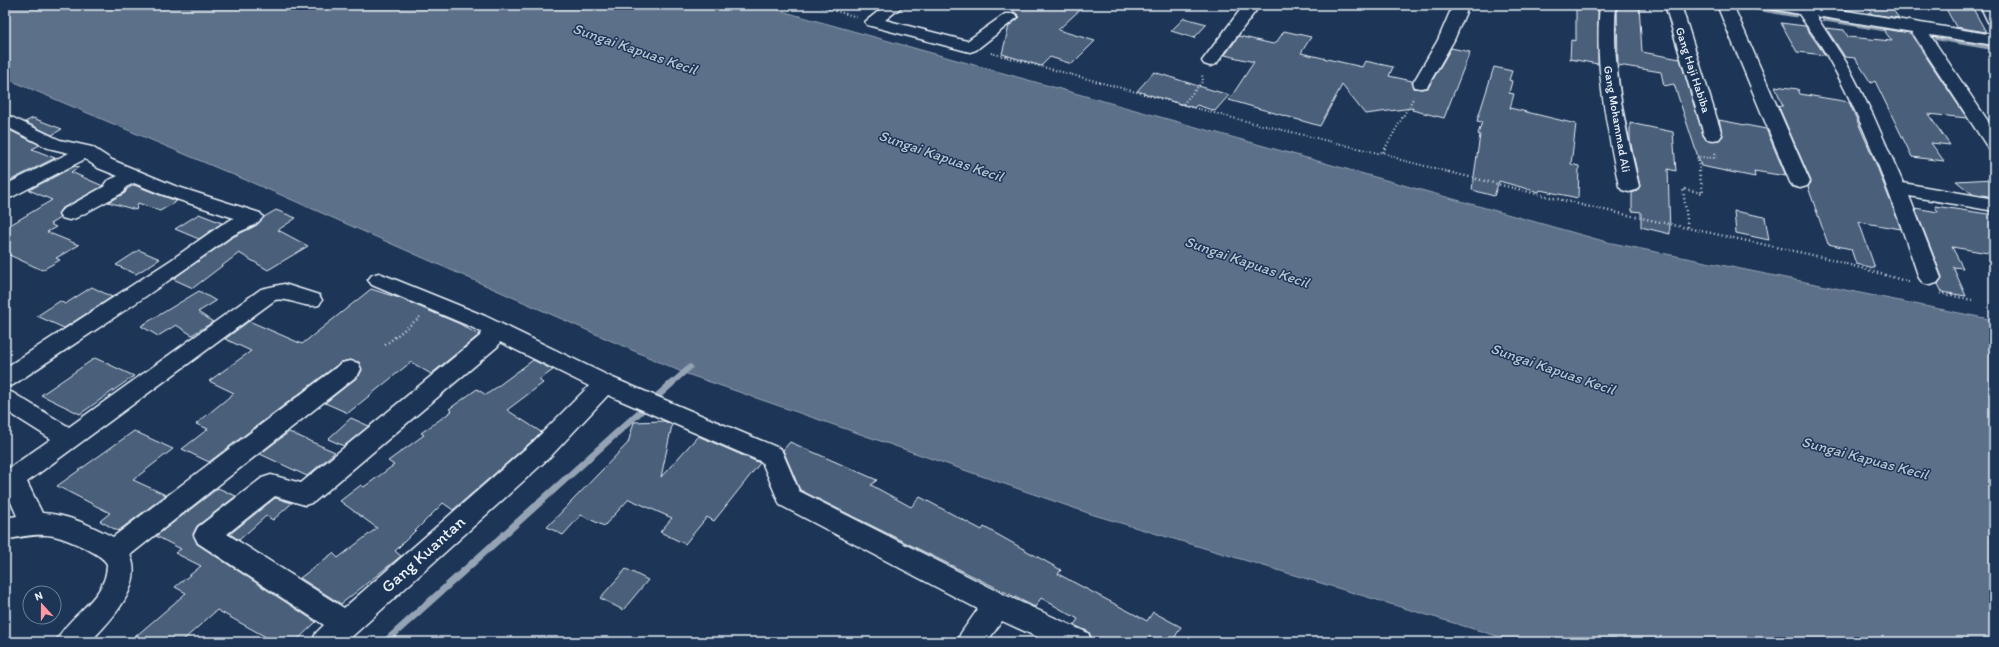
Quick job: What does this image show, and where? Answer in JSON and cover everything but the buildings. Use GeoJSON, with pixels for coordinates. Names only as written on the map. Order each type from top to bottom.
{"type":"FeatureCollection","features":[{"type":"Feature","properties":{"kind":"street"},"geometry":{"type":"LineString","coordinates":[[873,22],[896,5]]}},
{"type":"Feature","properties":{"kind":"street"},"geometry":{"type":"LineString","coordinates":[[1210,61],[1252,5]]}},
{"type":"Feature","properties":{"kind":"street"},"geometry":{"type":"LineString","coordinates":[[1421,83],[1446,40],[1461,5]]}},
{"type":"Feature","properties":{"kind":"street","name":"Gang Mohammad Ali"},"geometry":{"type":"LineString","coordinates":[[1608,5],[1606,42],[1609,90],[1629,186]]}},
{"type":"Feature","properties":{"kind":"street","name":"Gang Haji Habiba"},"geometry":{"type":"LineString","coordinates":[[1673,5],[1713,135]]}},
{"type":"Feature","properties":{"kind":"street"},"geometry":{"type":"LineString","coordinates":[[1725,5],[1800,182]]}},
{"type":"Feature","properties":{"kind":"street"},"geometry":{"type":"LineString","coordinates":[[1773,5],[1804,8],[1868,20],[1994,40]]}},
{"type":"Feature","properties":{"kind":"street"},"geometry":{"type":"LineString","coordinates":[[1860,5],[1868,20]]}},
{"type":"Feature","properties":{"kind":"street"},"geometry":{"type":"LineString","coordinates":[[1988,5],[1994,19]]}},
{"type":"Feature","properties":{"kind":"street"},"geometry":{"type":"LineString","coordinates":[[1804,8],[1837,61],[1898,188],[1927,285]]}},
{"type":"Feature","properties":{"kind":"street"},"geometry":{"type":"LineString","coordinates":[[873,22],[970,47],[1010,17]]}},
{"type":"Feature","properties":{"kind":"street"},"geometry":{"type":"LineString","coordinates":[[1917,28],[1994,144]]}},
{"type":"Feature","properties":{"kind":"street"},"geometry":{"type":"LineString","coordinates":[[5,119],[54,144],[86,151],[105,164],[133,176],[233,212],[253,217],[228,229],[178,266],[5,379]]}},
{"type":"Feature","properties":{"kind":"street"},"geometry":{"type":"LineString","coordinates":[[5,193],[86,151]]}},
{"type":"Feature","properties":{"kind":"street"},"geometry":{"type":"LineString","coordinates":[[69,214],[117,188],[114,185],[133,176]]}},
{"type":"Feature","properties":{"kind":"street"},"geometry":{"type":"LineString","coordinates":[[1898,188],[1994,205]]}},
{"type":"Feature","properties":{"kind":"street"},"geometry":{"type":"LineString","coordinates":[[379,280],[493,329],[605,384],[772,456],[789,498],[985,623],[1078,642]]}},
{"type":"Feature","properties":{"kind":"street"},"geometry":{"type":"LineString","coordinates":[[34,523],[9,481],[70,439],[268,294],[280,291],[289,291],[311,300]]}},
{"type":"Feature","properties":{"kind":"street"},"geometry":{"type":"LineString","coordinates":[[346,624],[207,535],[271,486],[305,495],[490,340],[493,329]]}},
{"type":"Feature","properties":{"kind":"street"},"geometry":{"type":"LineString","coordinates":[[114,552],[350,369]]}},
{"type":"Feature","properties":{"kind":"street","name":"Gang Kuantan"},"geometry":{"type":"LineString","coordinates":[[326,642],[542,449],[605,384]]}},
{"type":"Feature","properties":{"kind":"street"},"geometry":{"type":"LineString","coordinates":[[5,400],[70,439]]}},
{"type":"Feature","properties":{"kind":"street"},"geometry":{"type":"LineString","coordinates":[[5,529],[34,523],[64,526],[81,533],[114,552],[119,562],[120,571],[114,593],[100,612],[70,642]]}},
{"type":"Feature","properties":{"kind":"path"},"geometry":{"type":"LineString","coordinates":[[815,5],[873,22]]}},
{"type":"Feature","properties":{"kind":"path"},"geometry":{"type":"LineString","coordinates":[[970,47],[1183,104],[1378,153],[1383,152],[1400,160],[1510,188],[1826,258],[1927,285],[1972,300]]}},
{"type":"Feature","properties":{"kind":"path"},"geometry":{"type":"LineString","coordinates":[[1183,104],[1203,81],[1202,72],[1210,61]]}},
{"type":"Feature","properties":{"kind":"path"},"geometry":{"type":"LineString","coordinates":[[1383,152],[1421,83]]}},
{"type":"Feature","properties":{"kind":"path"},"geometry":{"type":"LineString","coordinates":[[1688,227],[1682,189],[1703,193],[1697,157],[1716,158],[1713,135]]}},
{"type":"Feature","properties":{"kind":"path"},"geometry":{"type":"LineString","coordinates":[[385,345],[436,304]]}},
{"type":"Feature","properties":{"kind":"water","name":"Sungai Kapuas Kecil"},"geometry":{"type":"Polygon","coordinates":[[[5,5],[760,5],[1607,242],[1994,320],[1994,642],[1517,642],[1094,515],[684,373],[281,195],[5,78],[5,5]]]}},
{"type":"Feature","properties":{"kind":"waterway"},"geometry":{"type":"LineString","coordinates":[[1738,5],[1795,15]]}},
{"type":"Feature","properties":{"kind":"waterway"},"geometry":{"type":"LineString","coordinates":[[1824,19],[1890,30]]}},
{"type":"Feature","properties":{"kind":"waterway"},"geometry":{"type":"LineString","coordinates":[[1937,38],[1994,48]]}},
{"type":"Feature","properties":{"kind":"waterway"},"geometry":{"type":"LineString","coordinates":[[671,384],[690,367]]}},
{"type":"Feature","properties":{"kind":"waterway"},"geometry":{"type":"LineString","coordinates":[[385,642],[672,383]]}}]}
